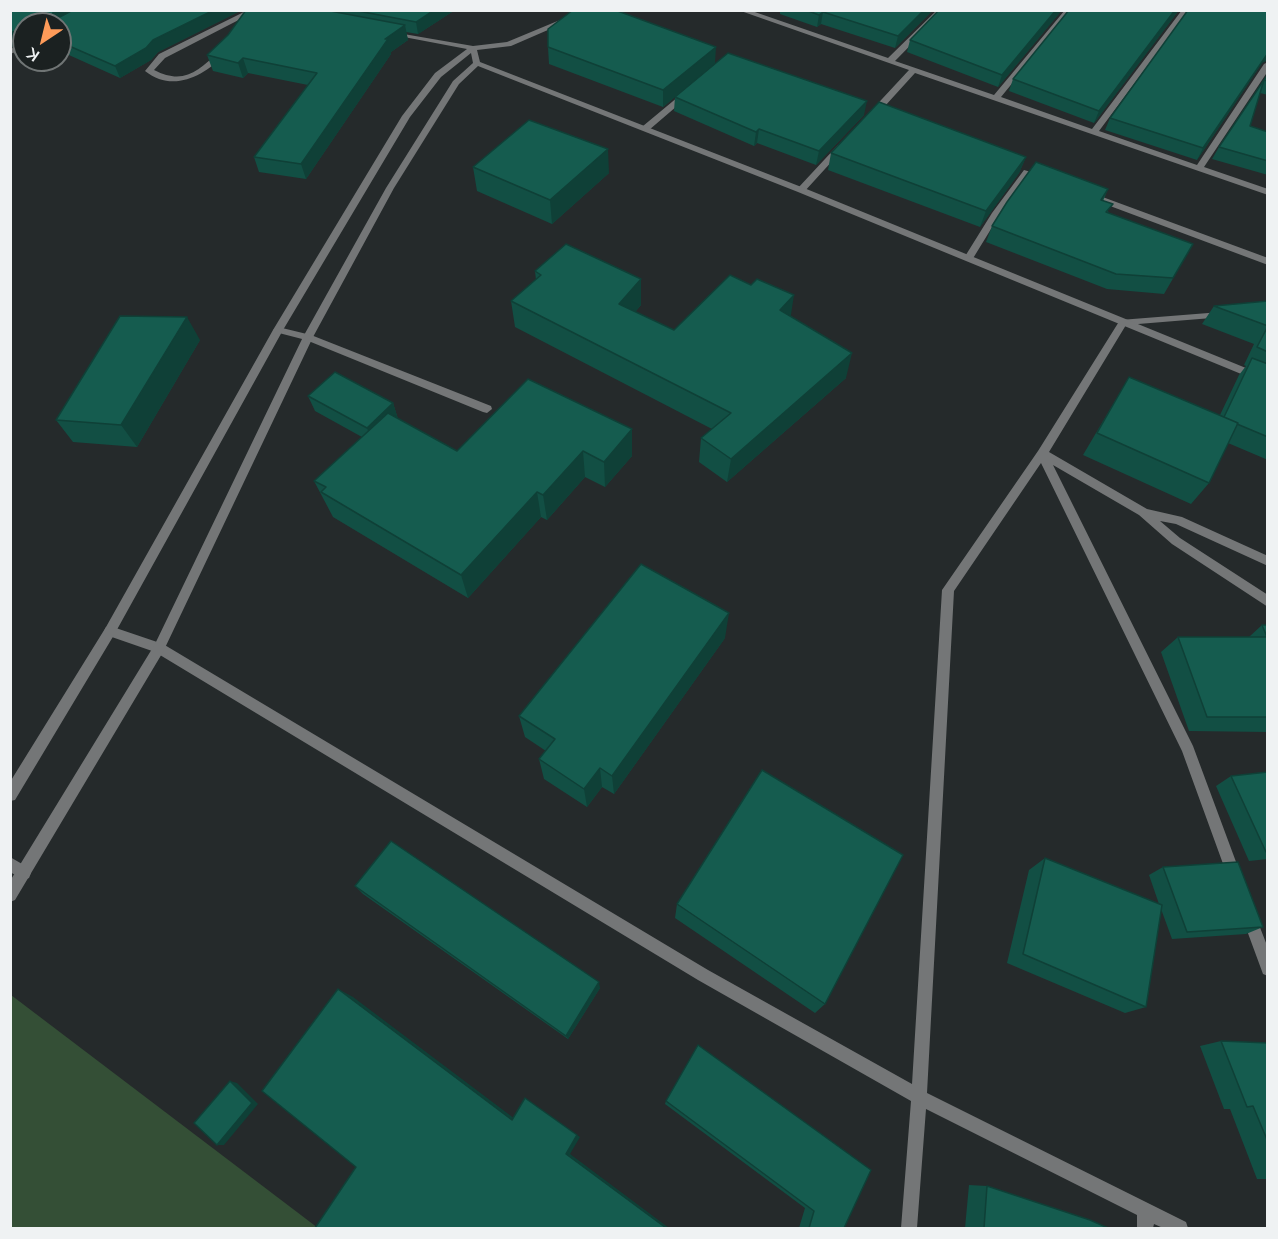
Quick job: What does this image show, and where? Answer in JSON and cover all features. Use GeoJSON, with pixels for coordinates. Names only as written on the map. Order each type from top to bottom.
{"type":"FeatureCollection","features":[{"type":"Feature","properties":{"kind":"street"},"geometry":{"type":"LineString","coordinates":[[244,28],[255,10]]}},
{"type":"Feature","properties":{"kind":"street"},"geometry":{"type":"LineString","coordinates":[[231,44],[202,72],[190,79],[156,75],[149,71],[162,56],[255,10]]}},
{"type":"Feature","properties":{"kind":"street"},"geometry":{"type":"LineString","coordinates":[[741,10],[1093,133],[1200,166],[1268,192]]}},
{"type":"Feature","properties":{"kind":"street"},"geometry":{"type":"LineString","coordinates":[[890,61],[942,10]]}},
{"type":"Feature","properties":{"kind":"street"},"geometry":{"type":"LineString","coordinates":[[996,99],[1070,10]]}},
{"type":"Feature","properties":{"kind":"street"},"geometry":{"type":"LineString","coordinates":[[1093,133],[1186,10]]}},
{"type":"Feature","properties":{"kind":"street"},"geometry":{"type":"LineString","coordinates":[[383,32],[473,48],[508,44],[593,12]]}},
{"type":"Feature","properties":{"kind":"street"},"geometry":{"type":"LineString","coordinates":[[473,48],[477,63]]}},
{"type":"Feature","properties":{"kind":"street"},"geometry":{"type":"LineString","coordinates":[[10,795],[110,631],[278,330],[406,116],[438,75],[473,48]]}},
{"type":"Feature","properties":{"kind":"street"},"geometry":{"type":"LineString","coordinates":[[477,63],[801,190],[1268,381]]}},
{"type":"Feature","properties":{"kind":"street"},"geometry":{"type":"LineString","coordinates":[[10,895],[159,648],[308,337],[390,188],[456,83],[477,63]]}},
{"type":"Feature","properties":{"kind":"street"},"geometry":{"type":"LineString","coordinates":[[1200,166],[1268,64]]}},
{"type":"Feature","properties":{"kind":"street"},"geometry":{"type":"LineString","coordinates":[[866,122],[914,69]]}},
{"type":"Feature","properties":{"kind":"street"},"geometry":{"type":"LineString","coordinates":[[646,128],[693,89]]}},
{"type":"Feature","properties":{"kind":"street"},"geometry":{"type":"LineString","coordinates":[[862,109],[885,117]]}},
{"type":"Feature","properties":{"kind":"street"},"geometry":{"type":"LineString","coordinates":[[801,190],[849,139]]}},
{"type":"Feature","properties":{"kind":"street"},"geometry":{"type":"LineString","coordinates":[[1016,167],[1038,176]]}},
{"type":"Feature","properties":{"kind":"street"},"geometry":{"type":"LineString","coordinates":[[969,258],[995,215],[1027,172]]}},
{"type":"Feature","properties":{"kind":"street"},"geometry":{"type":"LineString","coordinates":[[1082,192],[1268,262]]}},
{"type":"Feature","properties":{"kind":"street"},"geometry":{"type":"LineString","coordinates":[[1123,322],[1234,315]]}},
{"type":"Feature","properties":{"kind":"street"},"geometry":{"type":"LineString","coordinates":[[909,1228],[919,1097],[948,590],[1042,454],[1123,322]]}},
{"type":"Feature","properties":{"kind":"street"},"geometry":{"type":"LineString","coordinates":[[278,330],[308,337],[487,409]]}},
{"type":"Feature","properties":{"kind":"street"},"geometry":{"type":"LineString","coordinates":[[1042,454],[1143,512],[1176,541],[1268,602]]}},
{"type":"Feature","properties":{"kind":"street"},"geometry":{"type":"LineString","coordinates":[[1042,454],[1188,750],[1242,897],[1262,935],[1268,969]]}},
{"type":"Feature","properties":{"kind":"street"},"geometry":{"type":"LineString","coordinates":[[1143,512],[1178,519],[1268,561]]}},
{"type":"Feature","properties":{"kind":"street"},"geometry":{"type":"LineString","coordinates":[[110,631],[159,648],[703,975],[919,1097],[1146,1220],[1180,1228]]}},
{"type":"Feature","properties":{"kind":"street"},"geometry":{"type":"LineString","coordinates":[[10,864],[24,873]]}},
{"type":"Feature","properties":{"kind":"green space"},"geometry":{"type":"Polygon","coordinates":[[[11,995],[318,1228],[11,1228],[11,995]]]}},
{"type":"Feature","properties":{"kind":"building"},"geometry":{"type":"Polygon","coordinates":[[[10,10],[56,10],[53,12],[12,12],[12,32],[10,33],[10,10]]]}},
{"type":"Feature","properties":{"kind":"building"},"geometry":{"type":"Polygon","coordinates":[[[73,10],[214,10],[153,40],[146,48],[115,66],[72,47],[72,12],[69,12],[73,10]]]}},
{"type":"Feature","properties":{"kind":"building"},"geometry":{"type":"Polygon","coordinates":[[[246,10],[325,10],[405,25],[385,39],[388,39],[301,164],[254,157],[317,73],[243,58],[238,63],[207,55],[228,35],[246,10]]]}},
{"type":"Feature","properties":{"kind":"building"},"geometry":{"type":"Polygon","coordinates":[[[353,10],[434,10],[416,22],[353,10]]]}},
{"type":"Feature","properties":{"kind":"building"},"geometry":{"type":"Polygon","coordinates":[[[573,10],[615,10],[716,47],[663,90],[548,47],[548,29],[573,10]]]}},
{"type":"Feature","properties":{"kind":"building"},"geometry":{"type":"Polygon","coordinates":[[[806,10],[924,10],[898,36],[823,12],[819,15],[806,10]]]}},
{"type":"Feature","properties":{"kind":"building"},"geometry":{"type":"Polygon","coordinates":[[[939,10],[1056,10],[1002,75],[910,40],[939,10]]]}},
{"type":"Feature","properties":{"kind":"building"},"geometry":{"type":"Polygon","coordinates":[[[1069,10],[1175,10],[1099,111],[1013,79],[1069,10]]]}},
{"type":"Feature","properties":{"kind":"building"},"geometry":{"type":"Polygon","coordinates":[[[1188,10],[1268,10],[1268,53],[1203,148],[1110,118],[1188,10]]]}},
{"type":"Feature","properties":{"kind":"building"},"geometry":{"type":"Polygon","coordinates":[[[728,53],[867,101],[819,151],[759,129],[756,132],[675,97],[728,53]]]}},
{"type":"Feature","properties":{"kind":"building"},"geometry":{"type":"Polygon","coordinates":[[[1268,74],[1268,81],[1264,80],[1250,126],[1268,132],[1268,161],[1219,147],[1268,74]]]}},
{"type":"Feature","properties":{"kind":"building"},"geometry":{"type":"Polygon","coordinates":[[[879,102],[1026,157],[986,211],[831,153],[879,102]]]}},
{"type":"Feature","properties":{"kind":"building"},"geometry":{"type":"Polygon","coordinates":[[[529,120],[608,149],[550,200],[473,167],[529,120]]]}},
{"type":"Feature","properties":{"kind":"building"},"geometry":{"type":"Polygon","coordinates":[[[1036,162],[1108,189],[1101,200],[1113,204],[1106,212],[1193,244],[1173,278],[1116,274],[992,226],[1036,162]]]}},
{"type":"Feature","properties":{"kind":"building"},"geometry":{"type":"Polygon","coordinates":[[[566,244],[641,279],[619,304],[674,330],[730,275],[751,285],[757,279],[794,295],[780,310],[852,353],[731,459],[701,438],[731,413],[511,301],[541,275],[535,271],[566,244]]]}},
{"type":"Feature","properties":{"kind":"building"},"geometry":{"type":"Polygon","coordinates":[[[1268,301],[1268,326],[1214,306],[1268,301]]]}},
{"type":"Feature","properties":{"kind":"building"},"geometry":{"type":"Polygon","coordinates":[[[120,316],[187,317],[121,425],[56,420],[120,316]]]}},
{"type":"Feature","properties":{"kind":"building"},"geometry":{"type":"Polygon","coordinates":[[[1268,326],[1268,352],[1257,347],[1268,326]]]}},
{"type":"Feature","properties":{"kind":"building"},"geometry":{"type":"Polygon","coordinates":[[[1252,358],[1268,364],[1268,437],[1224,417],[1252,358]]]}},
{"type":"Feature","properties":{"kind":"building"},"geometry":{"type":"Polygon","coordinates":[[[335,372],[393,403],[367,428],[308,396],[335,372]]]}},
{"type":"Feature","properties":{"kind":"building"},"geometry":{"type":"Polygon","coordinates":[[[1129,377],[1238,423],[1209,483],[1097,433],[1129,377]]]}},
{"type":"Feature","properties":{"kind":"building"},"geometry":{"type":"Polygon","coordinates":[[[528,379],[632,429],[604,462],[583,451],[543,495],[537,492],[461,575],[321,492],[326,487],[314,481],[388,413],[457,451],[528,379]]]}},
{"type":"Feature","properties":{"kind":"building"},"geometry":{"type":"Polygon","coordinates":[[[641,564],[729,613],[612,776],[600,768],[584,789],[539,759],[555,739],[519,716],[641,564]]]}},
{"type":"Feature","properties":{"kind":"building"},"geometry":{"type":"Polygon","coordinates":[[[1262,625],[1268,625],[1268,717],[1207,717],[1178,637],[1267,637],[1262,625]]]}},
{"type":"Feature","properties":{"kind":"building"},"geometry":{"type":"Polygon","coordinates":[[[762,770],[903,855],[825,1004],[677,904],[762,770]]]}},
{"type":"Feature","properties":{"kind":"building"},"geometry":{"type":"Polygon","coordinates":[[[1268,772],[1268,852],[1266,852],[1231,776],[1268,772]]]}},
{"type":"Feature","properties":{"kind":"building"},"geometry":{"type":"Polygon","coordinates":[[[391,841],[599,982],[566,1036],[355,886],[391,841]]]}},
{"type":"Feature","properties":{"kind":"building"},"geometry":{"type":"Polygon","coordinates":[[[1045,858],[1162,905],[1146,1007],[1023,954],[1045,858]]]}},
{"type":"Feature","properties":{"kind":"building"},"geometry":{"type":"Polygon","coordinates":[[[1238,862],[1263,927],[1187,932],[1163,867],[1238,862]]]}},
{"type":"Feature","properties":{"kind":"building"},"geometry":{"type":"Polygon","coordinates":[[[338,989],[512,1120],[525,1098],[577,1135],[566,1154],[666,1228],[315,1228],[356,1167],[262,1091],[338,989]]]}},
{"type":"Feature","properties":{"kind":"building"},"geometry":{"type":"Polygon","coordinates":[[[1221,1041],[1268,1043],[1268,1142],[1253,1106],[1247,1107],[1221,1041]]]}},
{"type":"Feature","properties":{"kind":"building"},"geometry":{"type":"Polygon","coordinates":[[[698,1045],[871,1170],[844,1228],[809,1228],[814,1211],[666,1101],[698,1045]]]}},
{"type":"Feature","properties":{"kind":"building"},"geometry":{"type":"Polygon","coordinates":[[[230,1081],[252,1103],[217,1145],[194,1123],[230,1081]]]}},
{"type":"Feature","properties":{"kind":"building"},"geometry":{"type":"Polygon","coordinates":[[[987,1186],[1090,1220],[1108,1228],[984,1228],[987,1186]]]}}]}
